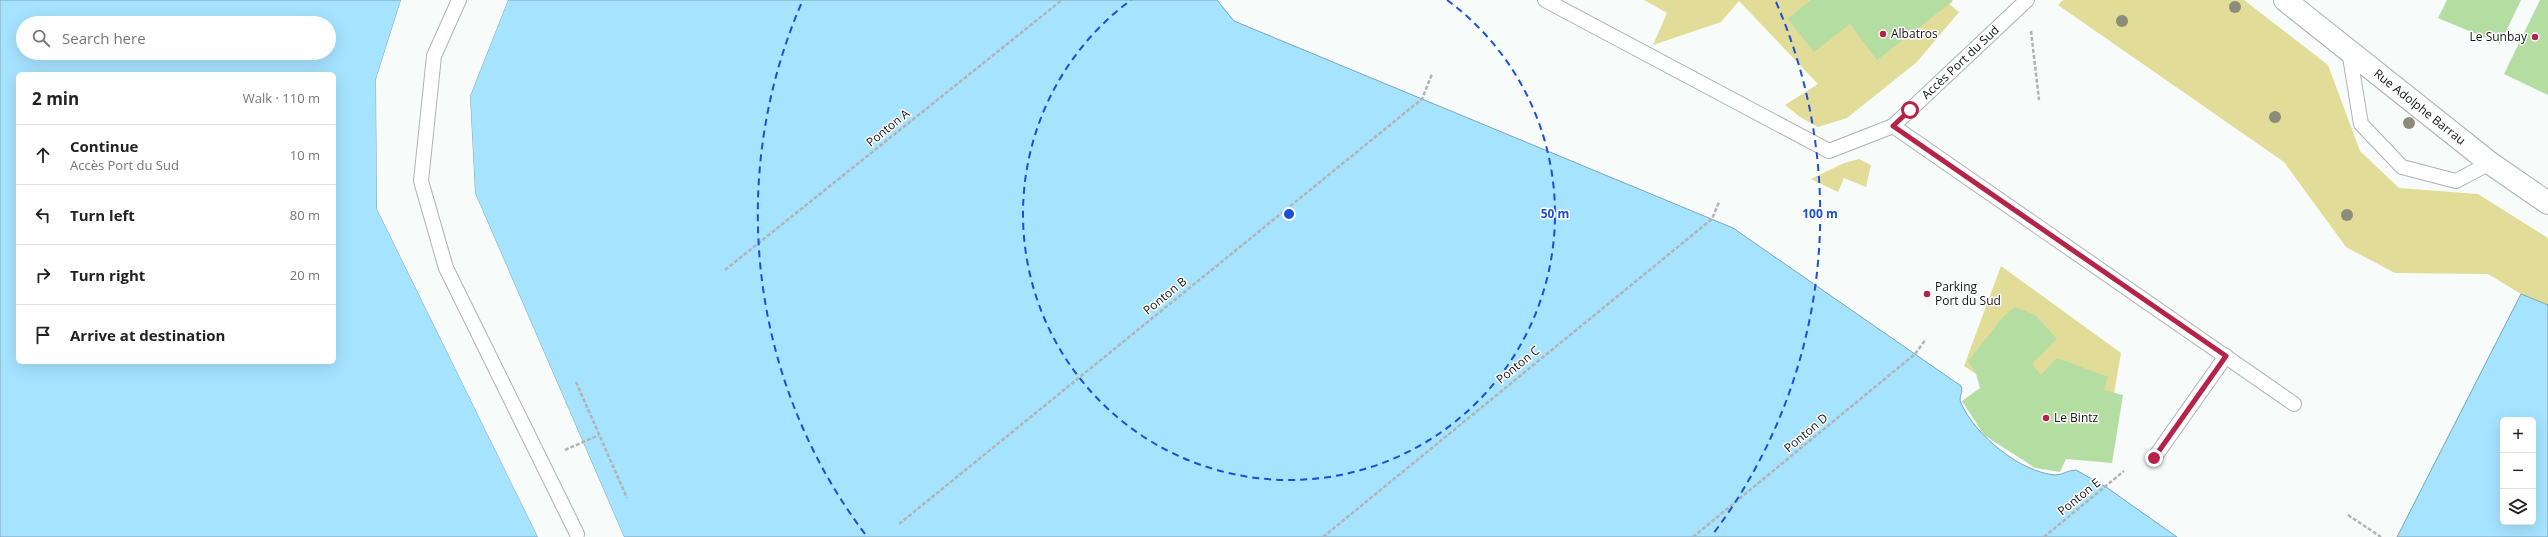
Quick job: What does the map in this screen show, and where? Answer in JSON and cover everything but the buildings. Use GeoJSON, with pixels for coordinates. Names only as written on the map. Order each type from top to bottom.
{"type":"FeatureCollection","features":[{"type":"Feature","properties":{"kind":"street","name":"Rue Adolphe Barrau"},"geometry":{"type":"LineString","coordinates":[[2285,0],[2490,163],[2548,203]]}},
{"type":"Feature","properties":{"kind":"lane"},"geometry":{"type":"LineString","coordinates":[[459,0],[434,56],[421,181],[446,268],[577,534]]}},
{"type":"Feature","properties":{"kind":"lane"},"geometry":{"type":"LineString","coordinates":[[1545,0],[1829,151],[1893,126],[2294,404]]}},
{"type":"Feature","properties":{"kind":"lane","name":"Accès Port du Sud"},"geometry":{"type":"LineString","coordinates":[[1893,126],[2027,0]]}},
{"type":"Feature","properties":{"kind":"lane","name":"Rue Adolphe Barrau"},"geometry":{"type":"LineString","coordinates":[[2350,51],[2361,124],[2402,167],[2456,181],[2490,163]]}},
{"type":"Feature","properties":{"kind":"lane"},"geometry":{"type":"LineString","coordinates":[[2154,458],[2226,356]]}},
{"type":"Feature","properties":{"kind":"path","name":"Ponton A"},"geometry":{"type":"LineString","coordinates":[[725,270],[1062,0]]}},
{"type":"Feature","properties":{"kind":"path"},"geometry":{"type":"LineString","coordinates":[[2031,24],[2039,100]]}},
{"type":"Feature","properties":{"kind":"path","name":"Ponton B"},"geometry":{"type":"LineString","coordinates":[[899,524],[1422,99],[1432,74]]}},
{"type":"Feature","properties":{"kind":"path","name":"Ponton C"},"geometry":{"type":"LineString","coordinates":[[1323,537],[1712,219],[1719,202]]}},
{"type":"Feature","properties":{"kind":"path","name":"Ponton D"},"geometry":{"type":"LineString","coordinates":[[1693,537],[1915,354],[1926,339]]}},
{"type":"Feature","properties":{"kind":"path"},"geometry":{"type":"LineString","coordinates":[[576,382],[627,498]]}},
{"type":"Feature","properties":{"kind":"path"},"geometry":{"type":"LineString","coordinates":[[540,460],[599,435]]}},
{"type":"Feature","properties":{"kind":"path","name":"Ponton E"},"geometry":{"type":"LineString","coordinates":[[2044,537],[2124,471]]}},
{"type":"Feature","properties":{"kind":"path"},"geometry":{"type":"LineString","coordinates":[[2348,515],[2381,537]]}},
{"type":"Feature","properties":{"kind":"shaded area"},"geometry":{"type":"Polygon","coordinates":[[[1644,0],[1851,0],[1949,4],[1959,12],[1917,62],[1847,118],[1818,127],[1800,117],[1785,105],[1818,84],[1739,1],[1721,22],[1653,45],[1667,13],[1644,0]]]}},
{"type":"Feature","properties":{"kind":"shaded area"},"geometry":{"type":"Polygon","coordinates":[[[2063,0],[2244,0],[2328,65],[2360,151],[2399,188],[2478,194],[2548,238],[2548,305],[2521,294],[2488,274],[2395,273],[2346,247],[2284,162],[2058,5],[2063,0]]]}},
{"type":"Feature","properties":{"kind":"shaded area"},"geometry":{"type":"Polygon","coordinates":[[[1859,159],[1871,165],[1866,187],[1844,178],[1838,192],[1811,179],[1844,163],[1859,159]]]}},
{"type":"Feature","properties":{"kind":"shaded area"},"geometry":{"type":"Polygon","coordinates":[[[2001,266],[2121,353],[2114,393],[1976,374],[1964,366],[2001,266]]]}},
{"type":"Feature","properties":{"kind":"water"},"geometry":{"type":"Polygon","coordinates":[[[0,0],[401,0],[376,79],[377,209],[538,537],[0,537],[0,0]]]}},
{"type":"Feature","properties":{"kind":"water"},"geometry":{"type":"Polygon","coordinates":[[[508,0],[1217,0],[1234,21],[1733,228],[1961,386],[1962,390],[1960,401],[1968,415],[1977,427],[2000,450],[2028,467],[2041,472],[2055,475],[2076,470],[2106,487],[2177,537],[624,537],[475,193],[470,96],[508,0]]]}},
{"type":"Feature","properties":{"kind":"water"},"geometry":{"type":"Polygon","coordinates":[[[2521,294],[2548,305],[2548,537],[2397,537],[2521,294]]]}},
{"type":"Feature","properties":{"kind":"pier"},"geometry":{"type":"Polygon","coordinates":[[[401,0],[403,0],[378,80],[379,208],[540,537],[538,537],[377,209],[376,79],[401,0]]]}},
{"type":"Feature","properties":{"kind":"pier"},"geometry":{"type":"Polygon","coordinates":[[[506,0],[508,0],[470,96],[475,193],[624,537],[622,537],[473,194],[468,95],[506,0]]]}},
{"type":"Feature","properties":{"kind":"place","name":"Albatros"},"geometry":{"type":"Point","coordinates":[1883,34]}},
{"type":"Feature","properties":{"kind":"place","name":"Le Sunbay"},"geometry":{"type":"Point","coordinates":[2535,37]}},
{"type":"Feature","properties":{"kind":"place","name":"Parking Port du Sud"},"geometry":{"type":"Point","coordinates":[1927,294]}},
{"type":"Feature","properties":{"kind":"place","name":"Le Bintz"},"geometry":{"type":"Point","coordinates":[2046,418]}},
{"type":"Feature","properties":{"kind":"route"},"geometry":{"type":"LineString","coordinates":[[1910,110],[1893,126],[2226,356],[2154,458]]}}]}
